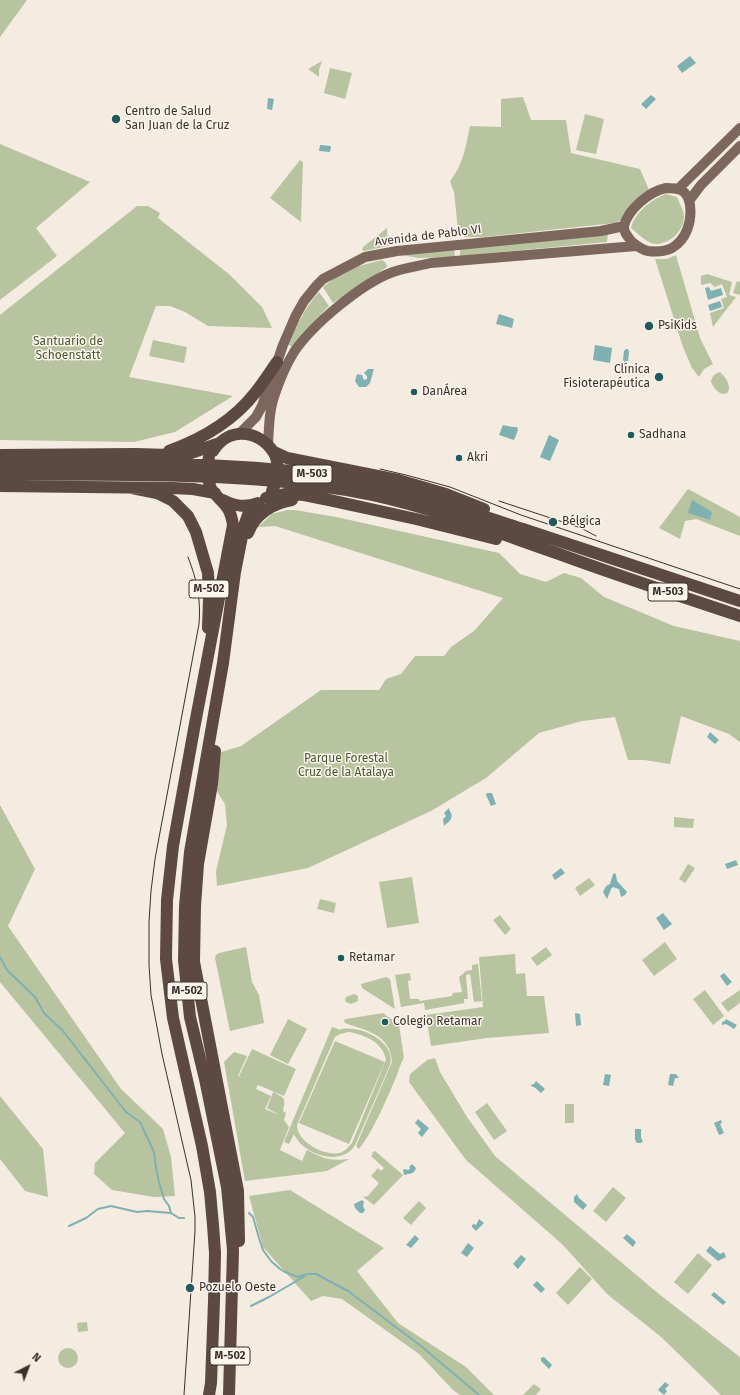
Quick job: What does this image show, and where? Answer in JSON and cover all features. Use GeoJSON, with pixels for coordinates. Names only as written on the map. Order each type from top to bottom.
{"type":"FeatureCollection","features":[{"type":"Feature","properties":{"kind":"highway"},"geometry":{"type":"LineString","coordinates":[[136,454],[169,451],[189,444],[211,432],[233,415],[255,394],[277,362]]}},
{"type":"Feature","properties":{"kind":"highway"},"geometry":{"type":"LineString","coordinates":[[239,434],[250,434],[260,438],[273,452]]}},
{"type":"Feature","properties":{"kind":"highway","name":"M-502"},"geometry":{"type":"LineString","coordinates":[[209,1395],[211,1383],[214,1301],[215,1253],[213,1225],[210,1192],[202,1146],[173,1018],[166,959],[167,900],[173,846],[233,526],[232,515],[216,494],[207,478],[206,467],[209,456],[217,444],[227,437],[239,434]]}},
{"type":"Feature","properties":{"kind":"highway"},"geometry":{"type":"LineString","coordinates":[[0,455],[170,455],[188,454],[217,444]]}},
{"type":"Feature","properties":{"kind":"highway","name":"M-502"},"geometry":{"type":"LineString","coordinates":[[229,1395],[233,1250],[227,1188],[205,1079],[190,1017],[184,960],[185,906],[190,852],[223,663],[235,572],[244,526],[249,512],[264,498],[276,483],[278,466],[273,452]]}},
{"type":"Feature","properties":{"kind":"highway","name":"M-503"},"geometry":{"type":"LineString","coordinates":[[273,452],[287,458],[398,480],[446,494],[612,558]]}},
{"type":"Feature","properties":{"kind":"highway","name":"M-503"},"geometry":{"type":"LineString","coordinates":[[0,465],[235,466],[335,477],[383,487],[429,499],[740,601]]}},
{"type":"Feature","properties":{"kind":"highway","name":"M-503"},"geometry":{"type":"LineString","coordinates":[[0,474],[249,478],[309,484],[375,496],[426,509],[475,524],[597,568],[740,616]]}},
{"type":"Feature","properties":{"kind":"highway"},"geometry":{"type":"LineString","coordinates":[[0,486],[192,489],[216,494],[233,505],[239,506],[245,506],[264,498]]}},
{"type":"Feature","properties":{"kind":"highway","name":"M-502"},"geometry":{"type":"LineString","coordinates":[[132,488],[157,493],[173,501],[188,516],[196,532],[208,573],[208,631],[194,729]]}},
{"type":"Feature","properties":{"kind":"highway","name":"M-503"},"geometry":{"type":"LineString","coordinates":[[264,498],[286,494],[320,498],[478,534],[597,568]]}},
{"type":"Feature","properties":{"kind":"highway","name":"M-503"},"geometry":{"type":"LineString","coordinates":[[235,572],[249,530],[256,519],[267,509],[281,502],[300,498],[320,498]]}},
{"type":"Feature","properties":{"kind":"main road"},"geometry":{"type":"LineString","coordinates":[[678,189],[740,128]]}},
{"type":"Feature","properties":{"kind":"main road"},"geometry":{"type":"LineString","coordinates":[[689,201],[701,185],[740,146]]}},
{"type":"Feature","properties":{"kind":"main road"},"geometry":{"type":"LineString","coordinates":[[666,188],[678,189],[684,192],[689,201],[691,218],[689,226],[685,234],[670,249],[660,252],[645,251],[636,246],[626,233],[624,226],[634,209],[651,193],[666,188]]}},
{"type":"Feature","properties":{"kind":"main road","name":"Avenida de Pablo VI"},"geometry":{"type":"LineString","coordinates":[[239,434],[256,417],[262,406],[283,345],[296,315],[304,302],[323,279],[365,257],[396,251],[601,231],[624,226]]}},
{"type":"Feature","properties":{"kind":"main road"},"geometry":{"type":"LineString","coordinates":[[273,452],[270,415],[275,395],[286,367],[295,351],[314,329],[333,312],[375,280],[397,271],[431,263],[636,246]]}},
{"type":"Feature","properties":{"kind":"green space"},"geometry":{"type":"Polygon","coordinates":[[[0,0],[27,0],[0,37],[0,0]]]}},
{"type":"Feature","properties":{"kind":"green space"},"geometry":{"type":"Polygon","coordinates":[[[322,61],[319,70],[319,77],[308,69],[322,61]]]}},
{"type":"Feature","properties":{"kind":"green space"},"geometry":{"type":"Polygon","coordinates":[[[330,68],[352,73],[345,99],[324,93],[330,68]]]}},
{"type":"Feature","properties":{"kind":"green space"},"geometry":{"type":"Polygon","coordinates":[[[523,97],[531,120],[566,120],[571,153],[640,169],[650,192],[623,219],[615,223],[484,237],[464,237],[464,230],[458,230],[454,192],[450,181],[461,162],[470,126],[501,127],[501,99],[523,97]]]}},
{"type":"Feature","properties":{"kind":"green space"},"geometry":{"type":"Polygon","coordinates":[[[585,114],[604,119],[596,154],[576,150],[585,114]]]}},
{"type":"Feature","properties":{"kind":"green space"},"geometry":{"type":"Polygon","coordinates":[[[0,144],[90,182],[36,228],[57,256],[0,300],[0,144]]]}},
{"type":"Feature","properties":{"kind":"green space"},"geometry":{"type":"Polygon","coordinates":[[[300,160],[303,162],[301,222],[270,198],[300,160]]]}},
{"type":"Feature","properties":{"kind":"green space"},"geometry":{"type":"Polygon","coordinates":[[[666,194],[677,197],[683,212],[683,223],[678,233],[673,238],[662,243],[651,243],[631,228],[636,217],[644,207],[655,199],[666,194]]]}},
{"type":"Feature","properties":{"kind":"green space","name":"Santuario de Schoenstatt"},"geometry":{"type":"Polygon","coordinates":[[[137,206],[148,206],[160,213],[158,218],[230,275],[262,307],[272,328],[208,326],[185,312],[170,306],[156,306],[129,377],[233,396],[175,432],[134,442],[0,440],[0,315],[137,206]]]}},
{"type":"Feature","properties":{"kind":"green space"},"geometry":{"type":"Polygon","coordinates":[[[387,228],[388,246],[364,251],[362,250],[363,247],[387,228]]]}},
{"type":"Feature","properties":{"kind":"green space"},"geometry":{"type":"Polygon","coordinates":[[[608,234],[607,242],[460,256],[460,248],[608,234]]]}},
{"type":"Feature","properties":{"kind":"green space"},"geometry":{"type":"Polygon","coordinates":[[[454,249],[455,257],[418,258],[402,255],[454,249]]]}},
{"type":"Feature","properties":{"kind":"green space"},"geometry":{"type":"Polygon","coordinates":[[[676,255],[700,338],[713,364],[704,369],[699,377],[692,368],[683,347],[655,259],[667,259],[676,255]]]}},
{"type":"Feature","properties":{"kind":"green space"},"geometry":{"type":"Polygon","coordinates":[[[382,260],[386,263],[387,267],[333,303],[323,287],[347,269],[382,260]]]}},
{"type":"Feature","properties":{"kind":"green space"},"geometry":{"type":"Polygon","coordinates":[[[707,274],[732,282],[729,295],[736,297],[713,327],[710,313],[724,308],[721,299],[727,297],[722,284],[715,287],[710,283],[701,285],[701,276],[707,274]]]}},
{"type":"Feature","properties":{"kind":"green space"},"geometry":{"type":"Polygon","coordinates":[[[737,281],[740,282],[740,295],[733,293],[737,281]]]}},
{"type":"Feature","properties":{"kind":"green space"},"geometry":{"type":"Polygon","coordinates":[[[319,292],[329,306],[301,334],[292,347],[289,345],[298,324],[309,304],[319,292]]]}},
{"type":"Feature","properties":{"kind":"green space"},"geometry":{"type":"Polygon","coordinates":[[[153,340],[187,347],[184,363],[149,356],[153,340]]]}},
{"type":"Feature","properties":{"kind":"green space"},"geometry":{"type":"Polygon","coordinates":[[[720,372],[729,385],[729,390],[724,394],[715,389],[711,382],[712,378],[720,372]]]}},
{"type":"Feature","properties":{"kind":"green space"},"geometry":{"type":"Polygon","coordinates":[[[688,489],[740,517],[740,536],[696,519],[685,521],[680,539],[659,528],[688,489]]]}},
{"type":"Feature","properties":{"kind":"green space","name":"Parque Forestal Cruz de la Atalaya"},"geometry":{"type":"Polygon","coordinates":[[[287,510],[336,517],[499,553],[520,574],[546,582],[564,573],[581,578],[604,597],[674,626],[740,641],[740,742],[729,734],[681,716],[670,764],[644,760],[628,760],[615,717],[582,721],[539,733],[486,778],[431,811],[308,868],[217,886],[216,871],[227,825],[225,804],[216,790],[221,752],[241,746],[321,690],[379,690],[386,679],[401,674],[415,656],[444,656],[451,647],[474,631],[503,598],[275,526],[258,527],[272,514],[287,510]]]}},
{"type":"Feature","properties":{"kind":"green space"},"geometry":{"type":"Polygon","coordinates":[[[0,805],[35,869],[8,926],[121,1089],[163,1129],[171,1157],[175,1196],[154,1197],[112,1190],[94,1174],[95,1163],[125,1133],[0,982],[0,805]]]}},
{"type":"Feature","properties":{"kind":"green space"},"geometry":{"type":"Polygon","coordinates":[[[674,817],[694,819],[693,828],[674,827],[674,817]]]}},
{"type":"Feature","properties":{"kind":"green space"},"geometry":{"type":"Polygon","coordinates":[[[688,864],[695,868],[685,883],[679,879],[688,864]]]}},
{"type":"Feature","properties":{"kind":"green space"},"geometry":{"type":"Polygon","coordinates":[[[412,877],[419,923],[387,928],[379,882],[412,877]]]}},
{"type":"Feature","properties":{"kind":"green space"},"geometry":{"type":"Polygon","coordinates":[[[589,878],[595,885],[580,896],[575,888],[589,878]]]}},
{"type":"Feature","properties":{"kind":"green space"},"geometry":{"type":"Polygon","coordinates":[[[320,899],[336,903],[334,913],[317,909],[320,899]]]}},
{"type":"Feature","properties":{"kind":"green space"},"geometry":{"type":"Polygon","coordinates":[[[500,915],[511,929],[505,935],[493,920],[500,915]]]}},
{"type":"Feature","properties":{"kind":"green space"},"geometry":{"type":"Polygon","coordinates":[[[665,942],[677,959],[654,976],[642,960],[665,942]]]}},
{"type":"Feature","properties":{"kind":"green space"},"geometry":{"type":"Polygon","coordinates":[[[246,947],[252,982],[259,995],[264,1023],[230,1031],[215,958],[219,953],[246,947]]]}},
{"type":"Feature","properties":{"kind":"green space"},"geometry":{"type":"Polygon","coordinates":[[[546,947],[552,955],[537,966],[531,958],[546,947]]]}},
{"type":"Feature","properties":{"kind":"green space"},"geometry":{"type":"Polygon","coordinates":[[[515,954],[516,974],[525,973],[527,996],[544,996],[549,1033],[487,1038],[431,1046],[426,1015],[483,1007],[479,957],[515,954]]]}},
{"type":"Feature","properties":{"kind":"green space"},"geometry":{"type":"Polygon","coordinates":[[[478,964],[482,1001],[474,1002],[470,974],[466,975],[468,999],[464,999],[465,1003],[425,1010],[424,1003],[401,1007],[395,975],[410,973],[411,980],[408,981],[410,999],[419,999],[420,1001],[452,996],[453,993],[462,992],[459,977],[466,971],[472,970],[472,965],[478,964]]]}},
{"type":"Feature","properties":{"kind":"green space"},"geometry":{"type":"Polygon","coordinates":[[[386,977],[390,979],[395,1009],[362,988],[361,984],[386,977]]]}},
{"type":"Feature","properties":{"kind":"green space"},"geometry":{"type":"Polygon","coordinates":[[[705,990],[724,1016],[713,1025],[693,999],[705,990]]]}},
{"type":"Feature","properties":{"kind":"green space"},"geometry":{"type":"Polygon","coordinates":[[[740,990],[740,1003],[728,1012],[721,1003],[740,990]]]}},
{"type":"Feature","properties":{"kind":"green space"},"geometry":{"type":"Polygon","coordinates":[[[354,994],[358,996],[358,1001],[351,1004],[346,1002],[346,997],[354,994]]]}},
{"type":"Feature","properties":{"kind":"green space"},"geometry":{"type":"Polygon","coordinates":[[[383,1013],[399,1025],[404,1058],[378,1117],[359,1149],[356,1146],[392,1062],[387,1045],[382,1039],[369,1031],[345,1023],[344,1020],[383,1013]]]}},
{"type":"Feature","properties":{"kind":"green space"},"geometry":{"type":"Polygon","coordinates":[[[288,1019],[307,1029],[288,1064],[270,1055],[288,1019]]]}},
{"type":"Feature","properties":{"kind":"green space"},"geometry":{"type":"Polygon","coordinates":[[[332,1027],[338,1030],[355,1029],[365,1032],[374,1036],[388,1048],[391,1056],[390,1065],[355,1145],[349,1152],[341,1156],[323,1156],[305,1147],[298,1141],[294,1134],[289,1144],[284,1142],[332,1027]],[[349,1032],[335,1037],[297,1125],[301,1137],[306,1142],[319,1150],[326,1152],[339,1153],[352,1143],[386,1060],[381,1048],[377,1044],[367,1037],[349,1032]]]}},
{"type":"Feature","properties":{"kind":"green space"},"geometry":{"type":"Polygon","coordinates":[[[335,1041],[385,1062],[349,1144],[299,1123],[335,1041]]]}},
{"type":"Feature","properties":{"kind":"green space"},"geometry":{"type":"Polygon","coordinates":[[[252,1049],[296,1069],[284,1096],[258,1085],[256,1089],[271,1096],[265,1109],[279,1115],[267,1108],[273,1092],[284,1099],[283,1111],[286,1113],[284,1120],[289,1127],[280,1150],[302,1161],[307,1150],[327,1159],[349,1159],[327,1171],[245,1181],[224,1062],[234,1052],[247,1056],[238,1076],[242,1078],[239,1076],[252,1049]]]}},
{"type":"Feature","properties":{"kind":"green space"},"geometry":{"type":"Polygon","coordinates":[[[435,1058],[440,1072],[467,1117],[495,1156],[659,1294],[740,1357],[740,1395],[721,1395],[660,1336],[607,1294],[563,1245],[466,1160],[409,1082],[410,1074],[427,1060],[435,1058]]]}},
{"type":"Feature","properties":{"kind":"green space"},"geometry":{"type":"Polygon","coordinates":[[[0,1096],[43,1149],[48,1197],[25,1191],[0,1159],[0,1096]]]}},
{"type":"Feature","properties":{"kind":"green space"},"geometry":{"type":"Polygon","coordinates":[[[487,1103],[507,1131],[494,1140],[475,1112],[487,1103]]]}},
{"type":"Feature","properties":{"kind":"green space"},"geometry":{"type":"Polygon","coordinates":[[[565,1104],[574,1104],[574,1123],[565,1123],[565,1104]]]}},
{"type":"Feature","properties":{"kind":"green space"},"geometry":{"type":"Polygon","coordinates":[[[375,1151],[403,1175],[374,1205],[363,1197],[368,1196],[379,1183],[371,1176],[378,1168],[381,1171],[384,1168],[371,1156],[375,1151]]]}},
{"type":"Feature","properties":{"kind":"green space"},"geometry":{"type":"Polygon","coordinates":[[[613,1187],[626,1198],[606,1222],[593,1211],[613,1187]]]}},
{"type":"Feature","properties":{"kind":"green space"},"geometry":{"type":"Polygon","coordinates":[[[290,1190],[384,1248],[357,1271],[398,1323],[466,1367],[494,1395],[460,1395],[453,1390],[419,1354],[342,1299],[323,1296],[311,1301],[263,1247],[249,1196],[290,1190]]]}},
{"type":"Feature","properties":{"kind":"green space"},"geometry":{"type":"Polygon","coordinates":[[[419,1201],[426,1208],[411,1225],[403,1218],[419,1201]]]}},
{"type":"Feature","properties":{"kind":"green space"},"geometry":{"type":"Polygon","coordinates":[[[698,1253],[712,1265],[688,1294],[674,1282],[698,1253]]]}},
{"type":"Feature","properties":{"kind":"green space"},"geometry":{"type":"Polygon","coordinates":[[[580,1267],[592,1279],[568,1305],[556,1293],[580,1267]]]}},
{"type":"Feature","properties":{"kind":"green space"},"geometry":{"type":"Polygon","coordinates":[[[87,1322],[88,1331],[78,1332],[77,1323],[87,1322]]]}},
{"type":"Feature","properties":{"kind":"green space"},"geometry":{"type":"Polygon","coordinates":[[[68,1348],[75,1351],[78,1358],[75,1365],[68,1368],[61,1365],[58,1358],[61,1351],[68,1348]]]}},
{"type":"Feature","properties":{"kind":"green space"},"geometry":{"type":"Polygon","coordinates":[[[534,1384],[541,1389],[536,1395],[523,1395],[534,1384]]]}},
{"type":"Feature","properties":{"kind":"water"},"geometry":{"type":"Polygon","coordinates":[[[690,56],[696,63],[682,73],[677,66],[690,56]]]}},
{"type":"Feature","properties":{"kind":"water"},"geometry":{"type":"Polygon","coordinates":[[[651,95],[656,99],[646,109],[641,104],[651,95]]]}},
{"type":"Feature","properties":{"kind":"water"},"geometry":{"type":"Polygon","coordinates":[[[268,98],[274,99],[272,110],[267,109],[268,98]]]}},
{"type":"Feature","properties":{"kind":"water"},"geometry":{"type":"Polygon","coordinates":[[[320,145],[331,146],[330,152],[319,151],[320,145]]]}},
{"type":"Feature","properties":{"kind":"water"},"geometry":{"type":"Polygon","coordinates":[[[709,287],[711,291],[721,288],[723,295],[708,300],[705,288],[709,287]]]}},
{"type":"Feature","properties":{"kind":"water"},"geometry":{"type":"Polygon","coordinates":[[[720,301],[722,307],[710,311],[708,305],[720,301]]]}},
{"type":"Feature","properties":{"kind":"water"},"geometry":{"type":"Polygon","coordinates":[[[499,314],[514,319],[512,328],[496,324],[499,314]]]}},
{"type":"Feature","properties":{"kind":"water"},"geometry":{"type":"Polygon","coordinates":[[[595,345],[612,348],[610,363],[593,360],[595,345]]]}},
{"type":"Feature","properties":{"kind":"water"},"geometry":{"type":"Polygon","coordinates":[[[628,349],[629,352],[628,361],[626,363],[623,360],[624,351],[628,349]]]}},
{"type":"Feature","properties":{"kind":"water"},"geometry":{"type":"Polygon","coordinates":[[[368,369],[374,369],[370,383],[366,387],[359,387],[355,381],[357,374],[362,375],[364,380],[367,379],[367,376],[364,373],[368,369]]]}},
{"type":"Feature","properties":{"kind":"water"},"geometry":{"type":"Polygon","coordinates":[[[503,425],[517,427],[518,430],[514,440],[499,435],[503,425]]]}},
{"type":"Feature","properties":{"kind":"water"},"geometry":{"type":"Polygon","coordinates":[[[549,435],[559,440],[550,461],[540,457],[549,435]]]}},
{"type":"Feature","properties":{"kind":"water"},"geometry":{"type":"Polygon","coordinates":[[[692,500],[712,512],[710,520],[688,513],[692,500]]]}},
{"type":"Feature","properties":{"kind":"water"},"geometry":{"type":"Polygon","coordinates":[[[710,732],[719,740],[715,744],[707,737],[710,732]]]}},
{"type":"Feature","properties":{"kind":"water"},"geometry":{"type":"Polygon","coordinates":[[[487,793],[492,793],[496,804],[491,806],[486,795],[487,793]]]}},
{"type":"Feature","properties":{"kind":"water"},"geometry":{"type":"Polygon","coordinates":[[[449,808],[452,817],[444,826],[443,819],[446,816],[444,813],[449,808]]]}},
{"type":"Feature","properties":{"kind":"water"},"geometry":{"type":"Polygon","coordinates":[[[736,860],[738,865],[727,869],[725,864],[736,860]]]}},
{"type":"Feature","properties":{"kind":"water"},"geometry":{"type":"Polygon","coordinates":[[[561,868],[565,873],[555,880],[552,875],[561,868]]]}},
{"type":"Feature","properties":{"kind":"water"},"geometry":{"type":"Polygon","coordinates":[[[615,873],[617,881],[627,892],[621,897],[619,889],[613,887],[607,899],[603,892],[606,886],[610,884],[613,874],[615,873]]]}},
{"type":"Feature","properties":{"kind":"water"},"geometry":{"type":"Polygon","coordinates":[[[663,913],[672,924],[664,930],[656,918],[663,913]]]}},
{"type":"Feature","properties":{"kind":"water"},"geometry":{"type":"Polygon","coordinates":[[[724,973],[732,982],[727,986],[720,976],[724,973]]]}},
{"type":"Feature","properties":{"kind":"water"},"geometry":{"type":"Polygon","coordinates":[[[575,1013],[580,1014],[581,1025],[576,1026],[575,1013]]]}},
{"type":"Feature","properties":{"kind":"water"},"geometry":{"type":"Polygon","coordinates":[[[726,1019],[737,1025],[734,1029],[726,1024],[722,1025],[722,1022],[726,1019]]]}},
{"type":"Feature","properties":{"kind":"water"},"geometry":{"type":"Polygon","coordinates":[[[605,1074],[611,1075],[609,1086],[603,1085],[605,1074]]]}},
{"type":"Feature","properties":{"kind":"water"},"geometry":{"type":"Polygon","coordinates":[[[670,1074],[676,1074],[679,1078],[675,1078],[673,1086],[668,1085],[670,1074]]]}},
{"type":"Feature","properties":{"kind":"water"},"geometry":{"type":"Polygon","coordinates":[[[536,1081],[545,1089],[541,1093],[531,1086],[536,1081]]]}},
{"type":"Feature","properties":{"kind":"water"},"geometry":{"type":"Polygon","coordinates":[[[418,1119],[429,1128],[422,1137],[418,1133],[421,1129],[415,1123],[418,1119]]]}},
{"type":"Feature","properties":{"kind":"water"},"geometry":{"type":"Polygon","coordinates":[[[721,1120],[722,1123],[720,1124],[724,1133],[719,1135],[714,1123],[721,1120]]]}},
{"type":"Feature","properties":{"kind":"water"},"geometry":{"type":"Polygon","coordinates":[[[635,1129],[641,1129],[641,1138],[643,1141],[641,1143],[637,1143],[635,1140],[635,1129]]]}},
{"type":"Feature","properties":{"kind":"water"},"geometry":{"type":"Polygon","coordinates":[[[412,1164],[416,1168],[413,1173],[404,1175],[403,1170],[409,1170],[409,1167],[412,1164]]]}},
{"type":"Feature","properties":{"kind":"water"},"geometry":{"type":"Polygon","coordinates":[[[577,1194],[579,1198],[587,1205],[583,1210],[574,1202],[574,1197],[577,1194]]]}},
{"type":"Feature","properties":{"kind":"water"},"geometry":{"type":"Polygon","coordinates":[[[362,1200],[364,1202],[363,1206],[365,1210],[363,1213],[360,1213],[355,1208],[354,1204],[362,1200]]]}},
{"type":"Feature","properties":{"kind":"water"},"geometry":{"type":"Polygon","coordinates":[[[479,1219],[484,1223],[476,1231],[472,1225],[476,1225],[479,1219]]]}},
{"type":"Feature","properties":{"kind":"water"},"geometry":{"type":"Polygon","coordinates":[[[627,1234],[636,1242],[633,1247],[623,1238],[627,1234]]]}},
{"type":"Feature","properties":{"kind":"water"},"geometry":{"type":"Polygon","coordinates":[[[415,1235],[419,1239],[411,1248],[406,1245],[415,1235]]]}},
{"type":"Feature","properties":{"kind":"water"},"geometry":{"type":"Polygon","coordinates":[[[468,1243],[474,1248],[467,1257],[461,1253],[468,1243]]]}},
{"type":"Feature","properties":{"kind":"water"},"geometry":{"type":"Polygon","coordinates":[[[710,1246],[720,1254],[724,1252],[726,1257],[718,1261],[706,1251],[710,1246]]]}},
{"type":"Feature","properties":{"kind":"water"},"geometry":{"type":"Polygon","coordinates":[[[521,1255],[526,1259],[518,1269],[513,1264],[521,1255]]]}},
{"type":"Feature","properties":{"kind":"water"},"geometry":{"type":"Polygon","coordinates":[[[537,1281],[545,1289],[541,1293],[533,1285],[537,1281]]]}},
{"type":"Feature","properties":{"kind":"water"},"geometry":{"type":"Polygon","coordinates":[[[714,1292],[726,1302],[723,1305],[711,1295],[714,1292]]]}},
{"type":"Feature","properties":{"kind":"water"},"geometry":{"type":"Polygon","coordinates":[[[544,1357],[552,1365],[549,1369],[541,1361],[541,1358],[544,1357]]]}},
{"type":"Feature","properties":{"kind":"water"},"geometry":{"type":"Polygon","coordinates":[[[665,1382],[669,1385],[665,1389],[667,1391],[664,1395],[658,1390],[665,1382]]]}},
{"type":"Feature","properties":{"kind":"waterway"},"geometry":{"type":"LineString","coordinates":[[0,957],[7,970],[35,997],[44,1013],[63,1031],[126,1112],[140,1122],[154,1152],[156,1168],[164,1199],[169,1206],[171,1213],[179,1218],[184,1218]]}},
{"type":"Feature","properties":{"kind":"waterway"},"geometry":{"type":"LineString","coordinates":[[69,1226],[86,1218],[98,1209],[111,1206],[137,1212],[147,1211],[171,1213]]}},
{"type":"Feature","properties":{"kind":"waterway"},"geometry":{"type":"LineString","coordinates":[[249,1213],[253,1217],[263,1250],[271,1261],[280,1269],[298,1277],[307,1274],[316,1274],[348,1291],[421,1346],[479,1395]]}},
{"type":"Feature","properties":{"kind":"waterway"},"geometry":{"type":"LineString","coordinates":[[251,1306],[305,1276]]}},
{"type":"Feature","properties":{"kind":"tram line"},"geometry":{"type":"LineString","coordinates":[[380,469],[450,487],[521,515],[740,589]]}},
{"type":"Feature","properties":{"kind":"tram line"},"geometry":{"type":"LineString","coordinates":[[499,501],[581,528],[596,536]]}},
{"type":"Feature","properties":{"kind":"tram line"},"geometry":{"type":"LineString","coordinates":[[184,1395],[195,1217],[191,1180],[162,1054],[151,995],[149,922],[155,859],[199,624],[198,590],[188,557]]}},
{"type":"Feature","properties":{"kind":"place","name":"Centro de Salud San Juan de la Cruz"},"geometry":{"type":"Point","coordinates":[116,119]}},
{"type":"Feature","properties":{"kind":"place","name":"PsiKids"},"geometry":{"type":"Point","coordinates":[649,326]}},
{"type":"Feature","properties":{"kind":"place","name":"Clínica Fisioterapéutica"},"geometry":{"type":"Point","coordinates":[659,377]}},
{"type":"Feature","properties":{"kind":"place","name":"DanÁrea"},"geometry":{"type":"Point","coordinates":[414,392]}},
{"type":"Feature","properties":{"kind":"place","name":"Sadhana"},"geometry":{"type":"Point","coordinates":[631,435]}},
{"type":"Feature","properties":{"kind":"place","name":"Akri"},"geometry":{"type":"Point","coordinates":[459,458]}},
{"type":"Feature","properties":{"kind":"place","name":"Bélgica"},"geometry":{"type":"Point","coordinates":[553,522]}},
{"type":"Feature","properties":{"kind":"place","name":"Retamar"},"geometry":{"type":"Point","coordinates":[341,958]}},
{"type":"Feature","properties":{"kind":"place","name":"Colegio Retamar"},"geometry":{"type":"Point","coordinates":[385,1022]}},
{"type":"Feature","properties":{"kind":"place","name":"Pozuelo Oeste"},"geometry":{"type":"Point","coordinates":[190,1288]}}]}
